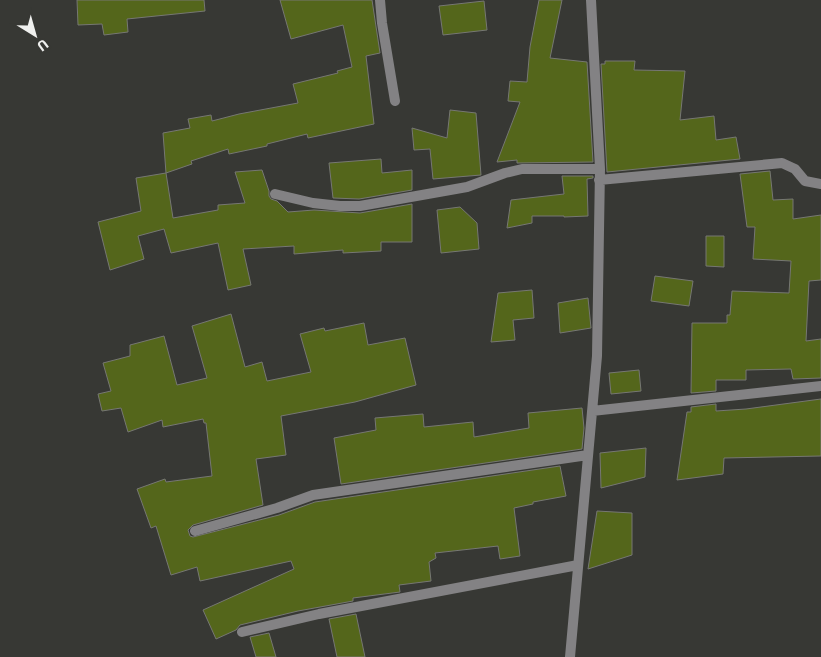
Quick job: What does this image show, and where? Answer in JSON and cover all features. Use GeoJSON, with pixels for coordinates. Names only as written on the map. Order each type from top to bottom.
{"type":"FeatureCollection","features":[{"type":"Feature","properties":{"kind":"street"},"geometry":{"type":"LineString","coordinates":[[380,0],[395,102]]}},
{"type":"Feature","properties":{"kind":"street"},"geometry":{"type":"LineString","coordinates":[[570,657],[597,356],[600,169],[590,0]]}},
{"type":"Feature","properties":{"kind":"street"},"geometry":{"type":"LineString","coordinates":[[599,180],[782,163],[795,169],[805,181],[821,184]]}},
{"type":"Feature","properties":{"kind":"street"},"geometry":{"type":"LineString","coordinates":[[275,194],[313,203],[360,206],[467,187],[505,173],[522,170],[600,169]]}},
{"type":"Feature","properties":{"kind":"street"},"geometry":{"type":"LineString","coordinates":[[592,411],[821,386]]}},
{"type":"Feature","properties":{"kind":"street"},"geometry":{"type":"LineString","coordinates":[[195,531],[277,508],[313,495],[588,455]]}},
{"type":"Feature","properties":{"kind":"street"},"geometry":{"type":"LineString","coordinates":[[242,632],[319,614],[578,565]]}},
{"type":"Feature","properties":{"kind":"building"},"geometry":{"type":"Polygon","coordinates":[[[77,0],[204,0],[205,11],[127,19],[128,32],[104,35],[102,24],[78,25],[77,0]]]}},
{"type":"Feature","properties":{"kind":"building"},"geometry":{"type":"Polygon","coordinates":[[[280,0],[372,0],[380,53],[366,56],[374,124],[308,138],[307,134],[267,144],[267,146],[229,154],[228,149],[191,161],[192,164],[166,173],[163,133],[190,128],[188,119],[211,115],[212,121],[298,103],[293,84],[338,73],[337,71],[352,67],[343,25],[291,39],[280,0]]]}},
{"type":"Feature","properties":{"kind":"building"},"geometry":{"type":"Polygon","coordinates":[[[539,0],[562,0],[550,58],[587,62],[593,162],[517,163],[517,160],[497,162],[520,102],[508,101],[510,81],[527,82],[530,47],[539,0]]]}},
{"type":"Feature","properties":{"kind":"building"},"geometry":{"type":"Polygon","coordinates":[[[484,1],[487,30],[443,35],[439,6],[484,1]]]}},
{"type":"Feature","properties":{"kind":"building"},"geometry":{"type":"Polygon","coordinates":[[[605,61],[635,61],[634,70],[685,71],[680,120],[714,116],[716,140],[736,137],[740,159],[607,172],[601,64],[605,64],[605,61]]]}},
{"type":"Feature","properties":{"kind":"building"},"geometry":{"type":"Polygon","coordinates":[[[450,110],[476,113],[481,175],[433,179],[430,149],[414,150],[412,128],[447,138],[450,110]]]}},
{"type":"Feature","properties":{"kind":"building"},"geometry":{"type":"Polygon","coordinates":[[[381,159],[382,173],[412,170],[412,190],[359,199],[333,198],[329,163],[381,159]]]}},
{"type":"Feature","properties":{"kind":"building"},"geometry":{"type":"Polygon","coordinates":[[[262,170],[269,196],[288,212],[314,210],[360,213],[412,204],[412,242],[381,242],[381,251],[343,253],[343,250],[294,254],[294,246],[243,249],[251,285],[228,290],[218,243],[171,253],[164,229],[138,236],[144,259],[110,270],[98,222],[141,211],[136,178],[166,173],[173,218],[218,210],[218,205],[245,203],[235,172],[262,170]]]}},
{"type":"Feature","properties":{"kind":"building"},"geometry":{"type":"Polygon","coordinates":[[[770,171],[773,200],[793,199],[793,219],[821,215],[821,280],[809,281],[806,341],[821,339],[821,378],[793,379],[791,369],[746,370],[746,380],[716,380],[716,391],[691,393],[692,323],[727,323],[727,315],[730,315],[732,291],[789,293],[791,261],[753,259],[755,227],[747,227],[740,174],[770,171]]]}},
{"type":"Feature","properties":{"kind":"building"},"geometry":{"type":"Polygon","coordinates":[[[562,176],[593,176],[593,178],[587,179],[588,216],[532,216],[532,223],[507,228],[511,200],[564,194],[562,176]]]}},
{"type":"Feature","properties":{"kind":"building"},"geometry":{"type":"Polygon","coordinates":[[[460,207],[477,223],[479,249],[441,253],[437,210],[460,207]]]}},
{"type":"Feature","properties":{"kind":"building"},"geometry":{"type":"Polygon","coordinates":[[[706,236],[724,236],[724,267],[706,266],[706,236]]]}},
{"type":"Feature","properties":{"kind":"building"},"geometry":{"type":"Polygon","coordinates":[[[655,276],[693,281],[689,306],[651,301],[655,276]]]}},
{"type":"Feature","properties":{"kind":"building"},"geometry":{"type":"Polygon","coordinates":[[[532,290],[534,318],[513,320],[515,340],[491,342],[498,293],[532,290]]]}},
{"type":"Feature","properties":{"kind":"building"},"geometry":{"type":"Polygon","coordinates":[[[588,298],[591,328],[560,333],[558,303],[588,298]]]}},
{"type":"Feature","properties":{"kind":"building"},"geometry":{"type":"Polygon","coordinates":[[[231,314],[245,367],[262,362],[267,381],[311,372],[300,334],[324,328],[325,331],[364,323],[368,345],[405,338],[416,385],[355,402],[281,416],[286,455],[256,459],[263,505],[193,525],[188,530],[190,536],[193,537],[279,515],[315,502],[560,466],[566,496],[533,502],[533,504],[514,508],[520,556],[500,559],[498,546],[435,553],[436,558],[429,562],[431,581],[399,585],[400,592],[353,598],[353,601],[298,611],[240,625],[236,630],[216,639],[203,610],[294,569],[291,561],[200,581],[197,567],[171,575],[156,526],[151,528],[137,489],[165,479],[166,482],[212,476],[206,423],[204,423],[203,419],[163,427],[162,420],[128,432],[121,408],[102,411],[98,394],[111,391],[103,363],[130,356],[130,345],[164,336],[177,385],[207,378],[192,326],[231,314]]]}},
{"type":"Feature","properties":{"kind":"building"},"geometry":{"type":"Polygon","coordinates":[[[639,370],[641,391],[611,394],[609,373],[639,370]]]}},
{"type":"Feature","properties":{"kind":"building"},"geometry":{"type":"Polygon","coordinates":[[[821,399],[821,456],[724,458],[723,474],[677,480],[687,412],[691,412],[691,407],[716,404],[716,411],[821,399]]]}},
{"type":"Feature","properties":{"kind":"building"},"geometry":{"type":"Polygon","coordinates":[[[582,408],[584,428],[582,449],[341,484],[334,438],[376,430],[375,418],[423,414],[424,427],[473,422],[474,437],[529,428],[528,413],[582,408]]]}},
{"type":"Feature","properties":{"kind":"building"},"geometry":{"type":"Polygon","coordinates":[[[646,448],[645,477],[601,488],[600,453],[646,448]]]}},
{"type":"Feature","properties":{"kind":"building"},"geometry":{"type":"Polygon","coordinates":[[[597,511],[632,513],[632,555],[588,569],[597,511]]]}},
{"type":"Feature","properties":{"kind":"building"},"geometry":{"type":"Polygon","coordinates":[[[356,614],[365,657],[337,657],[329,619],[356,614]]]}},
{"type":"Feature","properties":{"kind":"building"},"geometry":{"type":"Polygon","coordinates":[[[269,633],[276,657],[256,657],[250,637],[269,633]]]}}]}
